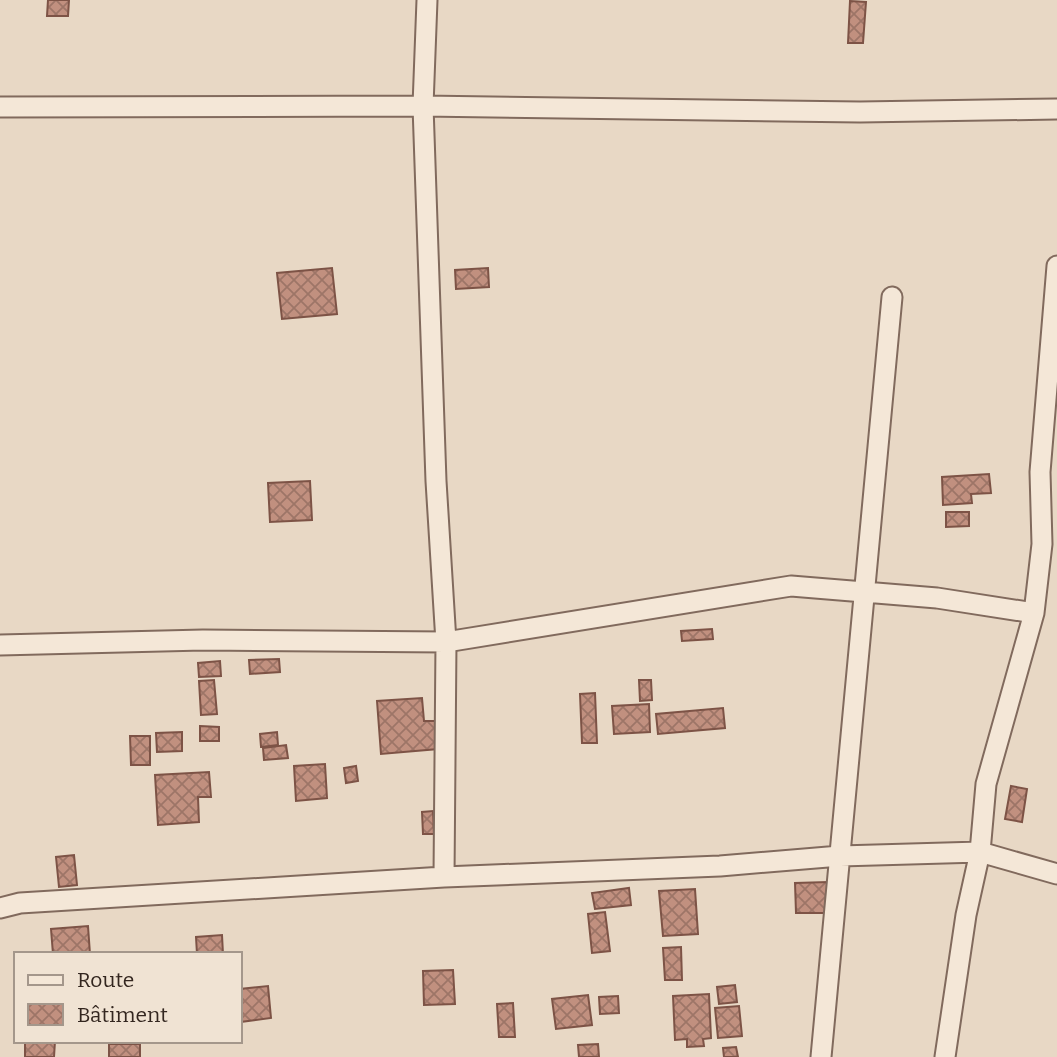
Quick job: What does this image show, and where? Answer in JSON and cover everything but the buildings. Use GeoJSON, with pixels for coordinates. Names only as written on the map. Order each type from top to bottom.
{"type":"FeatureCollection","features":[{"type":"Feature","properties":{"kind":"street"},"geometry":{"type":"LineString","coordinates":[[427,0],[423,106],[435,444],[446,642],[444,877]]}},
{"type":"Feature","properties":{"kind":"street"},"geometry":{"type":"LineString","coordinates":[[0,107],[423,106],[860,112],[1057,109]]}},
{"type":"Feature","properties":{"kind":"street"},"geometry":{"type":"LineString","coordinates":[[945,1057],[966,915],[981,852],[986,784],[1034,613],[1042,544],[1040,472],[1057,266]]}},
{"type":"Feature","properties":{"kind":"street"},"geometry":{"type":"LineString","coordinates":[[821,1057],[892,297]]}},
{"type":"Feature","properties":{"kind":"street"},"geometry":{"type":"LineString","coordinates":[[0,645],[203,640],[446,642],[792,586],[937,598],[1034,613]]}},
{"type":"Feature","properties":{"kind":"street"},"geometry":{"type":"LineString","coordinates":[[0,908],[20,904],[444,877],[720,866],[840,856],[981,852],[1057,874]]}}]}
